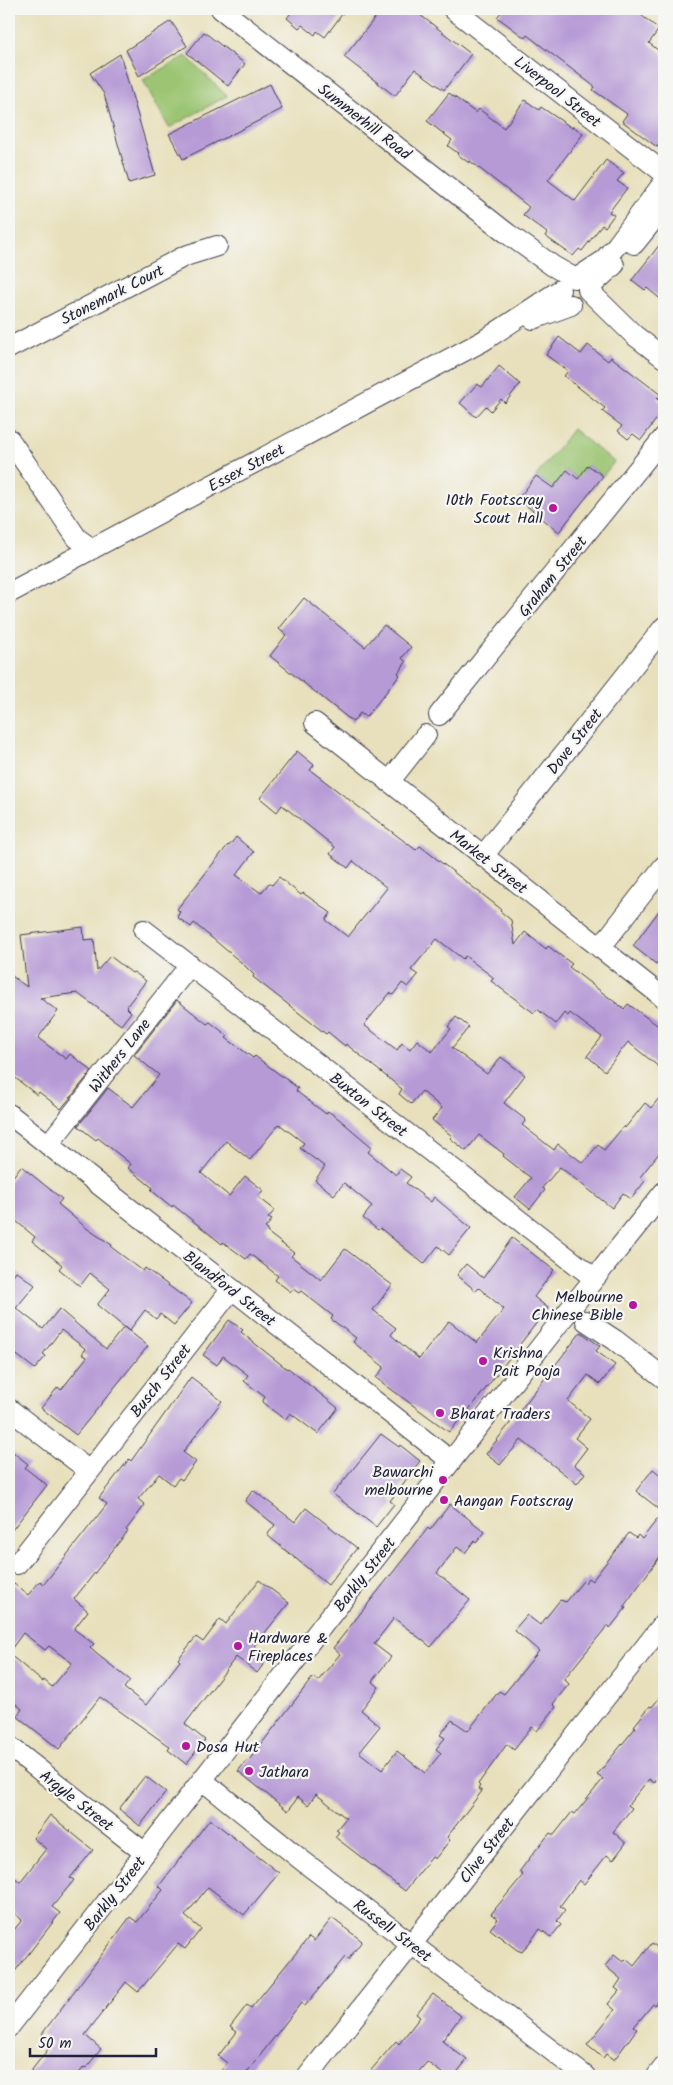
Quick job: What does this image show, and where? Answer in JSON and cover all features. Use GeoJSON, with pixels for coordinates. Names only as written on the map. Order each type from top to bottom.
{"type":"FeatureCollection","features":[{"type":"Feature","properties":{"kind":"street","name":"Summerhill Road"},"geometry":{"type":"LineString","coordinates":[[221,9],[508,234],[574,291],[664,358]]}},
{"type":"Feature","properties":{"kind":"street","name":"Liverpool Street"},"geometry":{"type":"LineString","coordinates":[[453,9],[664,173]]}},
{"type":"Feature","properties":{"kind":"street","name":"Essex Street"},"geometry":{"type":"LineString","coordinates":[[574,291],[617,245],[664,182]]}},
{"type":"Feature","properties":{"kind":"street","name":"Essex Street"},"geometry":{"type":"LineString","coordinates":[[9,593],[574,291],[624,256],[664,207]]}},
{"type":"Feature","properties":{"kind":"street","name":"Stonemark Court"},"geometry":{"type":"LineString","coordinates":[[9,348],[185,256],[217,246]]}},
{"type":"Feature","properties":{"kind":"street","name":"Graham Street"},"geometry":{"type":"LineString","coordinates":[[439,715],[664,437]]}},
{"type":"Feature","properties":{"kind":"street"},"geometry":{"type":"LineString","coordinates":[[9,439],[77,538],[92,549]]}},
{"type":"Feature","properties":{"kind":"street","name":"Dove Street"},"geometry":{"type":"LineString","coordinates":[[483,856],[664,627]]}},
{"type":"Feature","properties":{"kind":"street","name":"Market Street"},"geometry":{"type":"LineString","coordinates":[[315,723],[664,998]]}},
{"type":"Feature","properties":{"kind":"street"},"geometry":{"type":"LineString","coordinates":[[389,782],[426,735]]}},
{"type":"Feature","properties":{"kind":"street"},"geometry":{"type":"LineString","coordinates":[[600,948],[664,866]]}},
{"type":"Feature","properties":{"kind":"street","name":"Buxton Street"},"geometry":{"type":"LineString","coordinates":[[144,930],[594,1278]]}},
{"type":"Feature","properties":{"kind":"street","name":"Withers Lane"},"geometry":{"type":"LineString","coordinates":[[48,1146],[190,965]]}},
{"type":"Feature","properties":{"kind":"street","name":"Blandford Street"},"geometry":{"type":"LineString","coordinates":[[9,1114],[452,1461]]}},
{"type":"Feature","properties":{"kind":"street","name":"Barkly Street"},"geometry":{"type":"LineString","coordinates":[[9,2027],[594,1278],[664,1192]]}},
{"type":"Feature","properties":{"kind":"street","name":"Busch Street"},"geometry":{"type":"LineString","coordinates":[[16,1564],[232,1289]]}},
{"type":"Feature","properties":{"kind":"street"},"geometry":{"type":"LineString","coordinates":[[586,1321],[615,1340],[664,1378]]}},
{"type":"Feature","properties":{"kind":"street"},"geometry":{"type":"LineString","coordinates":[[9,1409],[88,1470]]}},
{"type":"Feature","properties":{"kind":"street","name":"Clive Street"},"geometry":{"type":"LineString","coordinates":[[308,2076],[664,1623]]}},
{"type":"Feature","properties":{"kind":"street","name":"Argyle Street"},"geometry":{"type":"LineString","coordinates":[[9,1746],[145,1853]]}},
{"type":"Feature","properties":{"kind":"street","name":"Russell Street"},"geometry":{"type":"LineString","coordinates":[[202,1780],[304,1862],[585,2076]]}},
{"type":"Feature","properties":{"kind":"street"},"geometry":{"type":"LineString","coordinates":[[657,2076],[664,2067]]}},
{"type":"Feature","properties":{"kind":"green space"},"geometry":{"type":"Polygon","coordinates":[[[186,56],[227,96],[169,128],[143,80],[186,56]]]}},
{"type":"Feature","properties":{"kind":"green space"},"geometry":{"type":"Polygon","coordinates":[[[573,429],[614,462],[603,476],[588,465],[582,473],[597,484],[592,490],[567,470],[553,488],[536,476],[573,429]]]}},
{"type":"Feature","properties":{"kind":"building"},"geometry":{"type":"Polygon","coordinates":[[[294,9],[346,9],[325,37],[317,31],[315,35],[302,25],[299,28],[287,18],[294,9]]]}},
{"type":"Feature","properties":{"kind":"building"},"geometry":{"type":"Polygon","coordinates":[[[382,9],[405,9],[412,14],[415,11],[471,54],[444,90],[415,69],[395,96],[344,57],[382,9]]]}},
{"type":"Feature","properties":{"kind":"building"},"geometry":{"type":"Polygon","coordinates":[[[504,9],[633,9],[659,29],[649,43],[664,55],[664,137],[657,147],[622,121],[627,114],[593,90],[595,87],[527,35],[525,38],[497,17],[504,9]]]}},
{"type":"Feature","properties":{"kind":"building"},"geometry":{"type":"Polygon","coordinates":[[[171,21],[187,46],[139,76],[126,50],[171,21]]]}},
{"type":"Feature","properties":{"kind":"building"},"geometry":{"type":"Polygon","coordinates":[[[204,32],[245,64],[228,86],[187,53],[204,32]]]}},
{"type":"Feature","properties":{"kind":"building"},"geometry":{"type":"Polygon","coordinates":[[[120,54],[155,175],[129,183],[104,94],[90,73],[120,54]]]}},
{"type":"Feature","properties":{"kind":"building"},"geometry":{"type":"Polygon","coordinates":[[[270,84],[282,109],[183,159],[169,134],[270,84]]]}},
{"type":"Feature","properties":{"kind":"building"},"geometry":{"type":"Polygon","coordinates":[[[449,93],[476,113],[479,109],[504,128],[525,100],[539,110],[541,107],[583,134],[548,180],[575,201],[606,160],[624,173],[617,181],[627,188],[609,212],[614,215],[605,227],[602,225],[582,251],[579,249],[573,256],[545,236],[547,233],[523,215],[529,207],[448,146],[452,140],[427,121],[449,93]]]}},
{"type":"Feature","properties":{"kind":"building"},"geometry":{"type":"Polygon","coordinates":[[[664,239],[664,302],[647,288],[645,290],[632,280],[664,239]]]}},
{"type":"Feature","properties":{"kind":"building"},"geometry":{"type":"Polygon","coordinates":[[[559,337],[581,354],[588,345],[608,361],[611,357],[661,395],[657,399],[664,405],[664,409],[641,440],[633,434],[628,439],[618,431],[622,426],[602,411],[605,408],[564,376],[568,371],[546,355],[559,337]]]}},
{"type":"Feature","properties":{"kind":"building"},"geometry":{"type":"Polygon","coordinates":[[[499,366],[520,384],[505,403],[501,399],[491,411],[486,406],[476,417],[460,403],[477,384],[482,387],[499,366]]]}},
{"type":"Feature","properties":{"kind":"building","name":"10th Footscray Scout Hall"},"geometry":{"type":"Polygon","coordinates":[[[588,465],[603,476],[559,532],[518,499],[536,476],[553,488],[567,470],[578,479],[588,465]]]}},
{"type":"Feature","properties":{"kind":"building"},"geometry":{"type":"Polygon","coordinates":[[[304,598],[365,647],[384,625],[411,647],[402,658],[406,662],[398,673],[400,675],[366,717],[360,713],[353,722],[270,656],[286,635],[279,629],[304,598]]]}},
{"type":"Feature","properties":{"kind":"building"},"geometry":{"type":"Polygon","coordinates":[[[297,751],[314,765],[310,770],[416,850],[420,846],[501,909],[500,911],[511,920],[515,945],[525,932],[546,949],[548,946],[572,964],[569,967],[624,1009],[628,1004],[664,1030],[664,1071],[628,1042],[605,1071],[587,1056],[602,1037],[570,1013],[568,1016],[564,1013],[556,1024],[537,1009],[534,1013],[491,981],[494,978],[465,956],[463,959],[437,939],[411,970],[418,975],[408,987],[402,983],[393,995],[390,993],[364,1025],[397,1050],[402,1043],[410,1049],[417,1040],[432,1052],[451,1029],[448,1027],[456,1017],[469,1027],[452,1048],[487,1074],[501,1057],[525,1075],[504,1103],[526,1120],[522,1125],[554,1150],[558,1144],[583,1163],[598,1145],[604,1150],[645,1103],[651,1108],[664,1092],[664,1147],[640,1177],[645,1181],[631,1199],[623,1193],[612,1208],[560,1167],[542,1188],[545,1190],[530,1209],[515,1197],[531,1178],[503,1156],[504,1154],[479,1135],[466,1151],[450,1138],[452,1136],[432,1120],[442,1108],[422,1091],[411,1104],[399,1094],[402,1089],[346,1044],[345,1046],[328,1032],[326,1034],[253,977],[254,975],[243,964],[194,923],[191,927],[177,917],[180,912],[177,909],[236,837],[254,852],[236,875],[261,893],[269,883],[272,885],[279,877],[301,895],[303,893],[331,913],[326,920],[348,937],[387,888],[353,861],[348,868],[330,854],[335,847],[282,805],[277,812],[260,798],[297,751]]]}},
{"type":"Feature","properties":{"kind":"building"},"geometry":{"type":"Polygon","coordinates":[[[664,904],[664,954],[656,964],[633,946],[664,904]]]}},
{"type":"Feature","properties":{"kind":"building"},"geometry":{"type":"Polygon","coordinates":[[[83,927],[84,940],[94,939],[97,971],[110,956],[146,981],[126,1007],[131,1012],[121,1025],[77,993],[40,998],[58,1011],[38,1038],[66,1059],[70,1054],[92,1071],[61,1109],[39,1092],[37,1095],[9,1073],[9,974],[27,987],[21,935],[83,927]]]}},
{"type":"Feature","properties":{"kind":"building"},"geometry":{"type":"Polygon","coordinates":[[[177,1000],[207,1024],[210,1022],[228,1036],[226,1038],[253,1058],[255,1056],[298,1088],[296,1091],[326,1114],[328,1111],[339,1119],[372,1147],[368,1152],[396,1175],[400,1169],[411,1177],[406,1183],[431,1202],[434,1197],[471,1228],[449,1255],[438,1246],[424,1264],[380,1228],[378,1230],[363,1218],[372,1206],[344,1183],[334,1195],[315,1180],[325,1167],[300,1148],[304,1143],[279,1124],[250,1160],[226,1141],[201,1173],[229,1196],[245,1176],[263,1190],[258,1197],[275,1210],[268,1218],[272,1220],[265,1228],[268,1230],[267,1232],[294,1253],[291,1256],[321,1280],[345,1249],[392,1285],[373,1310],[396,1328],[391,1335],[419,1359],[449,1321],[477,1343],[504,1309],[479,1288],[476,1291],[457,1275],[466,1264],[483,1278],[512,1238],[554,1270],[534,1297],[548,1308],[473,1405],[449,1432],[376,1378],[384,1367],[353,1342],[356,1338],[331,1319],[333,1316],[301,1291],[299,1293],[293,1289],[291,1292],[275,1280],[278,1276],[250,1254],[246,1259],[223,1242],[222,1244],[173,1205],[172,1207],[151,1190],[153,1188],[128,1168],[131,1164],[98,1138],[96,1140],[78,1126],[108,1088],[133,1107],[159,1075],[134,1055],[177,1000]]]}},
{"type":"Feature","properties":{"kind":"building"},"geometry":{"type":"Polygon","coordinates":[[[21,1166],[62,1199],[58,1204],[89,1230],[112,1245],[111,1247],[143,1271],[145,1268],[192,1303],[174,1325],[160,1314],[156,1319],[145,1310],[129,1331],[97,1305],[110,1289],[90,1273],[80,1286],[59,1269],[62,1265],[32,1241],[35,1237],[9,1215],[9,1182],[21,1166]]]}},
{"type":"Feature","properties":{"kind":"building"},"geometry":{"type":"Polygon","coordinates":[[[16,1271],[35,1285],[16,1308],[43,1329],[59,1309],[106,1349],[124,1327],[148,1346],[76,1435],[41,1408],[58,1387],[61,1390],[87,1357],[82,1354],[86,1349],[61,1330],[43,1354],[46,1356],[35,1369],[9,1349],[9,1281],[16,1271]]]}},
{"type":"Feature","properties":{"kind":"building"},"geometry":{"type":"Polygon","coordinates":[[[229,1320],[243,1330],[241,1332],[253,1342],[338,1408],[318,1434],[290,1413],[285,1420],[262,1402],[265,1397],[244,1381],[248,1375],[223,1356],[217,1365],[203,1355],[229,1320]]]}},
{"type":"Feature","properties":{"kind":"building"},"geometry":{"type":"Polygon","coordinates":[[[581,1332],[600,1346],[596,1351],[615,1365],[600,1384],[588,1375],[568,1401],[590,1419],[575,1438],[587,1448],[574,1465],[585,1473],[577,1484],[521,1440],[500,1465],[486,1454],[581,1332]]]}},
{"type":"Feature","properties":{"kind":"building"},"geometry":{"type":"Polygon","coordinates":[[[191,1377],[222,1401],[183,1452],[196,1462],[182,1480],[179,1478],[173,1485],[159,1474],[138,1499],[145,1505],[126,1530],[128,1531],[74,1599],[88,1611],[74,1629],[94,1644],[90,1648],[130,1680],[124,1688],[146,1705],[196,1637],[203,1642],[220,1619],[226,1624],[259,1580],[289,1603],[254,1646],[268,1658],[257,1673],[236,1657],[185,1724],[205,1740],[186,1764],[168,1750],[170,1747],[100,1697],[59,1749],[17,1716],[22,1709],[9,1698],[9,1654],[43,1682],[44,1680],[52,1687],[72,1663],[49,1646],[45,1650],[23,1633],[9,1652],[9,1580],[28,1595],[40,1581],[44,1584],[107,1504],[99,1498],[129,1459],[131,1461],[191,1377]]]}},
{"type":"Feature","properties":{"kind":"building"},"geometry":{"type":"Polygon","coordinates":[[[381,1434],[399,1447],[400,1445],[420,1461],[390,1501],[394,1504],[376,1527],[333,1494],[381,1434]]]}},
{"type":"Feature","properties":{"kind":"building"},"geometry":{"type":"Polygon","coordinates":[[[9,1449],[28,1464],[25,1468],[47,1485],[9,1534],[9,1449]]]}},
{"type":"Feature","properties":{"kind":"building"},"geometry":{"type":"Polygon","coordinates":[[[653,1469],[664,1478],[664,1551],[624,1606],[626,1608],[610,1628],[608,1625],[564,1679],[569,1684],[553,1704],[556,1707],[537,1731],[532,1727],[514,1750],[507,1744],[478,1784],[480,1786],[478,1789],[482,1791],[447,1837],[450,1840],[435,1859],[432,1857],[405,1891],[335,1837],[339,1832],[336,1830],[346,1818],[316,1794],[308,1805],[298,1797],[288,1811],[238,1771],[249,1760],[313,1677],[318,1681],[340,1654],[333,1648],[428,1528],[430,1530],[450,1504],[485,1532],[476,1543],[474,1541],[465,1553],[457,1547],[437,1573],[470,1600],[431,1647],[394,1618],[374,1644],[391,1657],[372,1681],[379,1687],[361,1710],[380,1726],[359,1752],[382,1770],[397,1751],[425,1773],[441,1753],[436,1749],[445,1738],[440,1735],[452,1720],[468,1731],[499,1691],[504,1694],[539,1651],[514,1630],[527,1615],[540,1625],[560,1600],[566,1602],[583,1581],[585,1583],[588,1578],[592,1581],[629,1533],[636,1538],[638,1535],[642,1539],[663,1512],[636,1491],[653,1469]]]}},
{"type":"Feature","properties":{"kind":"building"},"geometry":{"type":"Polygon","coordinates":[[[253,1490],[295,1522],[306,1508],[357,1548],[328,1585],[267,1535],[275,1525],[245,1501],[253,1490]]]}},
{"type":"Feature","properties":{"kind":"building"},"geometry":{"type":"Polygon","coordinates":[[[664,1692],[664,1776],[659,1776],[654,1783],[649,1779],[628,1805],[632,1808],[613,1832],[626,1843],[613,1860],[607,1855],[584,1884],[579,1880],[560,1906],[565,1910],[557,1921],[561,1925],[551,1937],[540,1929],[522,1952],[517,1950],[490,1929],[498,1919],[491,1914],[523,1875],[519,1872],[535,1851],[550,1833],[554,1835],[572,1812],[575,1814],[603,1779],[597,1775],[636,1727],[634,1726],[650,1706],[652,1707],[664,1692]]]}},
{"type":"Feature","properties":{"kind":"building"},"geometry":{"type":"Polygon","coordinates":[[[145,1776],[166,1792],[140,1826],[119,1809],[145,1776]]]}},
{"type":"Feature","properties":{"kind":"building"},"geometry":{"type":"Polygon","coordinates":[[[50,1815],[93,1850],[70,1878],[74,1880],[52,1907],[60,1913],[9,1979],[9,1936],[22,1920],[9,1908],[9,1873],[20,1882],[46,1849],[33,1838],[50,1815]]]}},
{"type":"Feature","properties":{"kind":"building"},"geometry":{"type":"Polygon","coordinates":[[[210,1819],[279,1873],[244,1915],[208,1887],[185,1916],[201,1929],[185,1949],[178,1944],[138,1992],[126,1982],[85,2035],[101,2049],[86,2068],[84,2067],[77,2076],[27,2076],[53,2043],[42,2034],[130,1917],[137,1922],[163,1890],[159,1886],[210,1819]]]}},
{"type":"Feature","properties":{"kind":"building"},"geometry":{"type":"Polygon","coordinates":[[[332,1918],[362,1941],[348,1960],[345,1957],[305,2006],[301,2003],[244,2076],[217,2076],[227,2063],[218,2056],[237,2032],[230,2027],[247,2005],[251,2008],[309,1937],[314,1941],[332,1918]]]}},
{"type":"Feature","properties":{"kind":"building"},"geometry":{"type":"Polygon","coordinates":[[[652,1943],[664,1953],[664,1993],[634,2027],[637,2029],[614,2060],[606,2054],[603,2058],[587,2045],[615,2010],[608,2004],[619,1991],[615,1988],[621,1979],[605,1966],[614,1955],[623,1962],[626,1959],[634,1966],[652,1943]]]}},
{"type":"Feature","properties":{"kind":"building"},"geometry":{"type":"Polygon","coordinates":[[[433,1994],[461,2016],[442,2041],[467,2060],[454,2076],[446,2076],[427,2062],[415,2076],[366,2076],[396,2041],[399,2044],[420,2017],[416,2014],[433,1994]]]}},
{"type":"Feature","properties":{"kind":"place","name":"10th Footscray Scout Hall"},"geometry":{"type":"Point","coordinates":[553,508]}},
{"type":"Feature","properties":{"kind":"place","name":"Melbourne Chinese Bible"},"geometry":{"type":"Point","coordinates":[633,1305]}},
{"type":"Feature","properties":{"kind":"place","name":"Krishna Pait Pooja"},"geometry":{"type":"Point","coordinates":[483,1361]}},
{"type":"Feature","properties":{"kind":"place","name":"Bharat Traders"},"geometry":{"type":"Point","coordinates":[440,1413]}},
{"type":"Feature","properties":{"kind":"place","name":"Bawarchi melbourne"},"geometry":{"type":"Point","coordinates":[443,1480]}},
{"type":"Feature","properties":{"kind":"place","name":"Aangan Footscray"},"geometry":{"type":"Point","coordinates":[444,1500]}},
{"type":"Feature","properties":{"kind":"place","name":"Hardware & Fireplaces"},"geometry":{"type":"Point","coordinates":[238,1646]}},
{"type":"Feature","properties":{"kind":"place","name":"Dosa Hut"},"geometry":{"type":"Point","coordinates":[186,1746]}},
{"type":"Feature","properties":{"kind":"place","name":"Jathara"},"geometry":{"type":"Point","coordinates":[249,1771]}}]}
